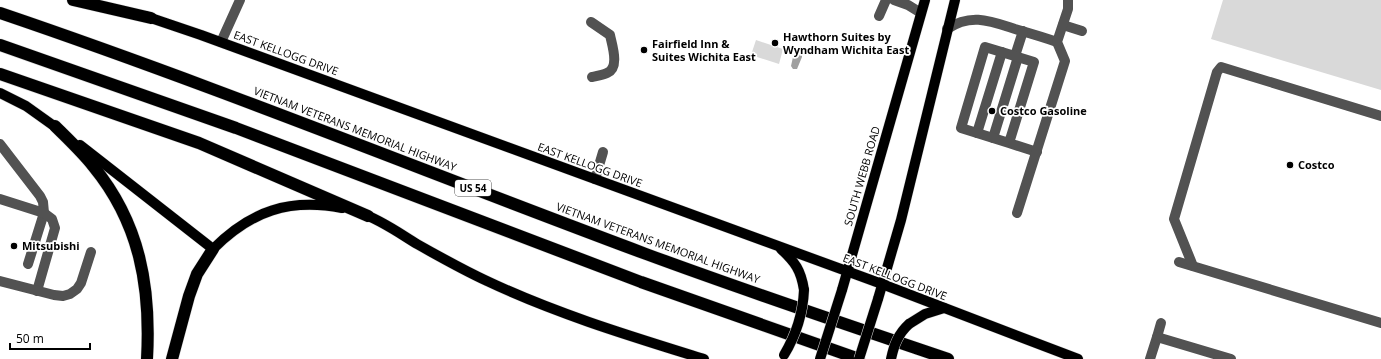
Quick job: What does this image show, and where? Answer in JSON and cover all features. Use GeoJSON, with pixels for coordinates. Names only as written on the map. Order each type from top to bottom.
{"type":"FeatureCollection","features":[{"type":"Feature","properties":{"kind":"highway"},"geometry":{"type":"LineString","coordinates":[[73,0],[151,18]]}},
{"type":"Feature","properties":{"kind":"highway","name":"VIETNAM VETERANS MEMORIAL HIGHWAY"},"geometry":{"type":"LineString","coordinates":[[0,13],[208,87],[737,287],[948,359]]}},
{"type":"Feature","properties":{"kind":"highway","name":"US 54"},"geometry":{"type":"LineString","coordinates":[[0,45],[236,128],[641,282],[859,359]]}},
{"type":"Feature","properties":{"kind":"highway"},"geometry":{"type":"LineString","coordinates":[[0,74],[199,143],[368,216]]}},
{"type":"Feature","properties":{"kind":"highway"},"geometry":{"type":"LineString","coordinates":[[55,126],[87,159],[100,175],[117,201],[129,225],[141,265],[147,295],[147,359]]}},
{"type":"Feature","properties":{"kind":"highway"},"geometry":{"type":"LineString","coordinates":[[172,359],[188,296],[197,274],[213,248]]}},
{"type":"Feature","properties":{"kind":"main road","name":"EAST KELLOGG DRIVE"},"geometry":{"type":"LineString","coordinates":[[93,0],[221,42],[882,284],[1078,359]]}},
{"type":"Feature","properties":{"kind":"main road","name":"SOUTH WEBB ROAD"},"geometry":{"type":"LineString","coordinates":[[820,359],[842,290],[925,0]]}},
{"type":"Feature","properties":{"kind":"main road"},"geometry":{"type":"LineString","coordinates":[[859,359],[903,213],[954,0]]}},
{"type":"Feature","properties":{"kind":"main road"},"geometry":{"type":"LineString","coordinates":[[0,93],[26,106],[55,126],[213,248],[235,229],[261,214],[287,206],[330,206],[368,216],[468,272],[517,295],[587,322],[704,359]]}},
{"type":"Feature","properties":{"kind":"main road"},"geometry":{"type":"LineString","coordinates":[[779,246],[796,265],[802,277],[804,290],[798,325],[789,346],[782,357]]}},
{"type":"Feature","properties":{"kind":"main road"},"geometry":{"type":"LineString","coordinates":[[891,359],[900,332],[908,324],[925,314],[944,308]]}},
{"type":"Feature","properties":{"kind":"lane"},"geometry":{"type":"LineString","coordinates":[[221,42],[240,0]]}},
{"type":"Feature","properties":{"kind":"lane"},"geometry":{"type":"LineString","coordinates":[[880,16],[886,0]]}},
{"type":"Feature","properties":{"kind":"lane"},"geometry":{"type":"LineString","coordinates":[[894,0],[908,5],[921,13]]}},
{"type":"Feature","properties":{"kind":"lane"},"geometry":{"type":"LineString","coordinates":[[1018,213],[1065,61],[1057,42],[1068,9],[1068,0]]}},
{"type":"Feature","properties":{"kind":"lane"},"geometry":{"type":"LineString","coordinates":[[947,29],[959,22],[986,20],[1057,42]]}},
{"type":"Feature","properties":{"kind":"lane"},"geometry":{"type":"LineString","coordinates":[[591,22],[610,34],[615,63],[612,70],[592,77]]}},
{"type":"Feature","properties":{"kind":"lane"},"geometry":{"type":"LineString","coordinates":[[1063,25],[1082,31]]}},
{"type":"Feature","properties":{"kind":"lane"},"geometry":{"type":"LineString","coordinates":[[993,138],[1016,57],[1018,30]]}},
{"type":"Feature","properties":{"kind":"lane"},"geometry":{"type":"LineString","coordinates":[[1009,143],[1034,62],[985,47],[961,128],[1037,152]]}},
{"type":"Feature","properties":{"kind":"lane"},"geometry":{"type":"LineString","coordinates":[[977,133],[1002,52]]}},
{"type":"Feature","properties":{"kind":"lane"},"geometry":{"type":"LineString","coordinates":[[1193,266],[1174,219],[1217,72],[1221,67],[1381,116]]}},
{"type":"Feature","properties":{"kind":"lane"},"geometry":{"type":"LineString","coordinates":[[0,144],[43,202],[44,213],[28,264]]}},
{"type":"Feature","properties":{"kind":"lane"},"geometry":{"type":"LineString","coordinates":[[595,179],[603,152]]}},
{"type":"Feature","properties":{"kind":"lane"},"geometry":{"type":"LineString","coordinates":[[0,199],[44,213],[52,219],[55,228],[37,291]]}},
{"type":"Feature","properties":{"kind":"lane"},"geometry":{"type":"LineString","coordinates":[[0,281],[58,296],[70,294],[77,289],[81,283],[91,252]]}},
{"type":"Feature","properties":{"kind":"lane"},"geometry":{"type":"LineString","coordinates":[[1179,262],[1381,323]]}},
{"type":"Feature","properties":{"kind":"lane"},"geometry":{"type":"LineString","coordinates":[[1150,359],[1160,324]]}},
{"type":"Feature","properties":{"kind":"lane"},"geometry":{"type":"LineString","coordinates":[[1157,337],[1231,359]]}},
{"type":"Feature","properties":{"kind":"shaded area"},"geometry":{"type":"Polygon","coordinates":[[[1223,0],[1381,0],[1381,90],[1211,39],[1223,0]]]}},
{"type":"Feature","properties":{"kind":"shaded area"},"geometry":{"type":"Polygon","coordinates":[[[756,40],[783,49],[779,64],[751,55],[756,40]]]}},
{"type":"Feature","properties":{"kind":"shaded area"},"geometry":{"type":"Polygon","coordinates":[[[798,52],[802,54],[802,57],[797,69],[793,69],[791,66],[793,57],[798,52]]]}},
{"type":"Feature","properties":{"kind":"place","name":"Hawthorn Suites by Wyndham Wichita East"},"geometry":{"type":"Point","coordinates":[775,43]}},
{"type":"Feature","properties":{"kind":"place","name":"Fairfield Inn & Suites Wichita East"},"geometry":{"type":"Point","coordinates":[644,50]}},
{"type":"Feature","properties":{"kind":"place","name":"Costco Gasoline"},"geometry":{"type":"Point","coordinates":[992,111]}},
{"type":"Feature","properties":{"kind":"place","name":"Costco"},"geometry":{"type":"Point","coordinates":[1290,165]}},
{"type":"Feature","properties":{"kind":"place","name":"Mitsubishi"},"geometry":{"type":"Point","coordinates":[14,246]}}]}
